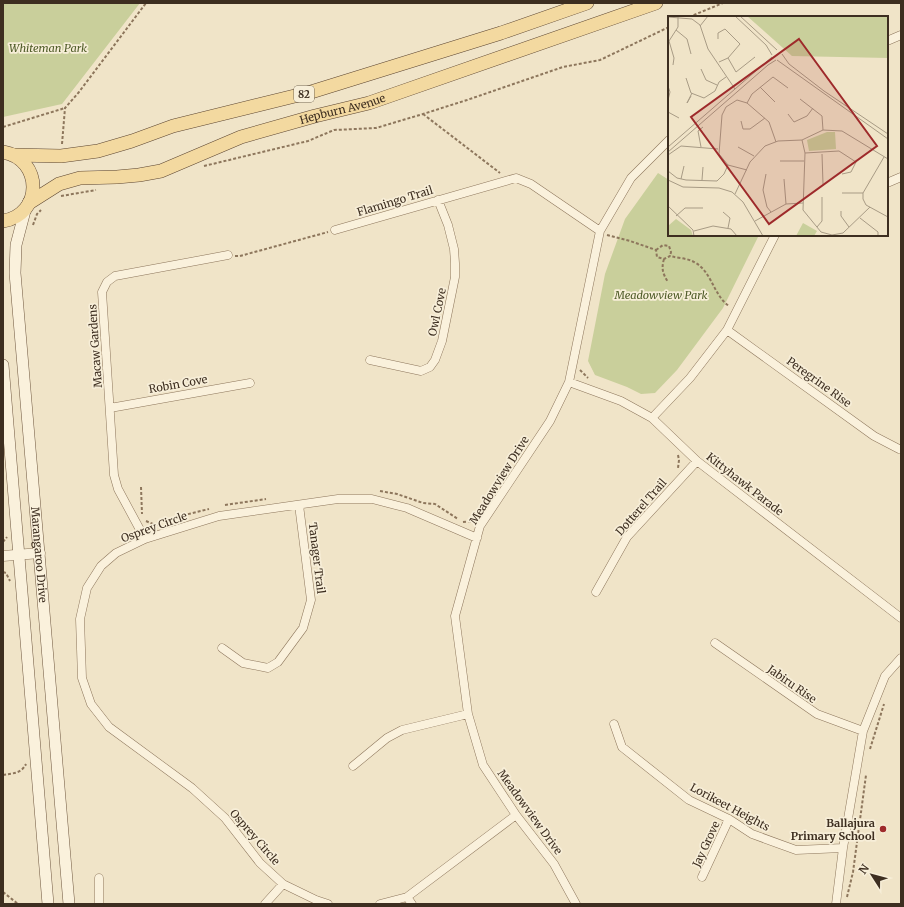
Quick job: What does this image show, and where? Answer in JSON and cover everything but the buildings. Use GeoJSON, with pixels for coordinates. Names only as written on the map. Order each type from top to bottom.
{"type":"FeatureCollection","features":[{"type":"Feature","properties":{"kind":"main road","name":"82"},"geometry":{"type":"LineString","coordinates":[[9,153],[61,156],[98,151],[132,141],[173,126],[311,92],[494,35],[587,3]]}},
{"type":"Feature","properties":{"kind":"main road","name":"Hepburn Avenue"},"geometry":{"type":"LineString","coordinates":[[28,205],[59,184],[80,178],[139,175],[161,170],[241,138],[315,116],[369,103],[656,3]]}},
{"type":"Feature","properties":{"kind":"main road","name":"82"},"geometry":{"type":"LineString","coordinates":[[3,221],[17,216],[28,205],[32,197],[34,185],[31,173],[24,162],[9,153]]}},
{"type":"Feature","properties":{"kind":"main road","name":"Marangaroo Drive"},"geometry":{"type":"LineString","coordinates":[[28,205],[16,245],[15,273],[69,904]]}},
{"type":"Feature","properties":{"kind":"main road","name":"Marangaroo Drive"},"geometry":{"type":"LineString","coordinates":[[3,365],[48,904]]}},
{"type":"Feature","properties":{"kind":"street"},"geometry":{"type":"LineString","coordinates":[[888,41],[901,35]]}},
{"type":"Feature","properties":{"kind":"street","name":"Meadowview Drive"},"geometry":{"type":"LineString","coordinates":[[576,904],[554,864],[516,815],[483,765],[468,714],[455,616],[480,526],[550,421],[569,382],[600,231],[631,178],[668,141]]}},
{"type":"Feature","properties":{"kind":"street"},"geometry":{"type":"LineString","coordinates":[[888,183],[901,177]]}},
{"type":"Feature","properties":{"kind":"street","name":"Flamingo Trail"},"geometry":{"type":"LineString","coordinates":[[335,230],[516,178],[531,184],[600,231]]}},
{"type":"Feature","properties":{"kind":"street","name":"Owl Cove"},"geometry":{"type":"LineString","coordinates":[[370,360],[420,371],[430,367],[435,360],[442,341],[455,277],[454,249],[448,225],[438,200]]}},
{"type":"Feature","properties":{"kind":"street"},"geometry":{"type":"LineString","coordinates":[[652,418],[690,378],[727,330],[774,236]]}},
{"type":"Feature","properties":{"kind":"street","name":"Macaw Gardens"},"geometry":{"type":"LineString","coordinates":[[145,539],[118,489],[114,474],[102,292],[107,282],[115,276],[228,255]]}},
{"type":"Feature","properties":{"kind":"street","name":"Peregrine Rise"},"geometry":{"type":"LineString","coordinates":[[727,330],[874,436],[899,449]]}},
{"type":"Feature","properties":{"kind":"street","name":"Kittyhawk Parade"},"geometry":{"type":"LineString","coordinates":[[569,382],[622,401],[652,418],[697,461],[901,618]]}},
{"type":"Feature","properties":{"kind":"street","name":"Robin Cove"},"geometry":{"type":"LineString","coordinates":[[110,408],[250,383]]}},
{"type":"Feature","properties":{"kind":"street","name":"Dotterel Trail"},"geometry":{"type":"LineString","coordinates":[[596,592],[627,537],[697,461]]}},
{"type":"Feature","properties":{"kind":"street","name":"Osprey Circle"},"geometry":{"type":"LineString","coordinates":[[328,904],[282,884],[260,863],[225,818],[192,788],[109,728],[91,704],[82,678],[80,619],[87,588],[101,566],[116,553],[145,539],[219,516],[338,499],[372,499],[407,508],[477,538]]}},
{"type":"Feature","properties":{"kind":"street","name":"Tanager Trail"},"geometry":{"type":"LineString","coordinates":[[222,648],[243,663],[268,668],[278,662],[303,628],[312,600],[299,505]]}},
{"type":"Feature","properties":{"kind":"street"},"geometry":{"type":"LineString","coordinates":[[3,556],[40,553]]}},
{"type":"Feature","properties":{"kind":"street","name":"Jabiru Rise"},"geometry":{"type":"LineString","coordinates":[[715,643],[816,714],[863,731]]}},
{"type":"Feature","properties":{"kind":"street"},"geometry":{"type":"LineString","coordinates":[[836,904],[843,848],[863,731],[885,676],[901,658]]}},
{"type":"Feature","properties":{"kind":"street"},"geometry":{"type":"LineString","coordinates":[[353,766],[387,738],[402,730],[468,714]]}},
{"type":"Feature","properties":{"kind":"street","name":"Lorikeet Heights"},"geometry":{"type":"LineString","coordinates":[[614,724],[622,747],[689,800],[730,819],[752,834],[796,850],[843,848]]}},
{"type":"Feature","properties":{"kind":"street"},"geometry":{"type":"LineString","coordinates":[[380,904],[409,900],[516,815]]}},
{"type":"Feature","properties":{"kind":"street","name":"Jay Grove"},"geometry":{"type":"LineString","coordinates":[[702,878],[730,819]]}},
{"type":"Feature","properties":{"kind":"street"},"geometry":{"type":"LineString","coordinates":[[98,878],[99,904]]}},
{"type":"Feature","properties":{"kind":"street"},"geometry":{"type":"LineString","coordinates":[[265,904],[282,884]]}},
{"type":"Feature","properties":{"kind":"path"},"geometry":{"type":"LineString","coordinates":[[3,126],[65,108],[79,92],[146,3]]}},
{"type":"Feature","properties":{"kind":"path"},"geometry":{"type":"LineString","coordinates":[[691,16],[723,3]]}},
{"type":"Feature","properties":{"kind":"path"},"geometry":{"type":"LineString","coordinates":[[201,167],[308,141],[334,130],[376,128],[423,114],[563,67],[600,60],[668,27]]}},
{"type":"Feature","properties":{"kind":"path"},"geometry":{"type":"LineString","coordinates":[[61,156],[65,108]]}},
{"type":"Feature","properties":{"kind":"path"},"geometry":{"type":"LineString","coordinates":[[423,114],[509,180]]}},
{"type":"Feature","properties":{"kind":"path"},"geometry":{"type":"LineString","coordinates":[[57,198],[96,190]]}},
{"type":"Feature","properties":{"kind":"path"},"geometry":{"type":"LineString","coordinates":[[32,229],[37,214],[45,206]]}},
{"type":"Feature","properties":{"kind":"path"},"geometry":{"type":"LineString","coordinates":[[228,255],[240,256],[335,230]]}},
{"type":"Feature","properties":{"kind":"path"},"geometry":{"type":"LineString","coordinates":[[606,242],[611,230]]}},
{"type":"Feature","properties":{"kind":"path"},"geometry":{"type":"LineString","coordinates":[[600,231],[656,250]]}},
{"type":"Feature","properties":{"kind":"path"},"geometry":{"type":"LineString","coordinates":[[656,250],[663,245],[669,246],[671,252],[670,256]]}},
{"type":"Feature","properties":{"kind":"path"},"geometry":{"type":"LineString","coordinates":[[656,250],[657,257],[664,259],[670,256],[694,262],[704,269],[721,299],[736,312]]}},
{"type":"Feature","properties":{"kind":"path"},"geometry":{"type":"LineString","coordinates":[[664,259],[662,267],[664,276],[668,282]]}},
{"type":"Feature","properties":{"kind":"path"},"geometry":{"type":"LineString","coordinates":[[580,363],[580,370],[587,378],[592,380]]}},
{"type":"Feature","properties":{"kind":"path"},"geometry":{"type":"LineString","coordinates":[[676,473],[679,466],[677,453]]}},
{"type":"Feature","properties":{"kind":"path"},"geometry":{"type":"LineString","coordinates":[[141,487],[142,516]]}},
{"type":"Feature","properties":{"kind":"path"},"geometry":{"type":"LineString","coordinates":[[379,491],[397,494],[422,503],[435,504],[461,521],[470,522],[477,518]]}},
{"type":"Feature","properties":{"kind":"path"},"geometry":{"type":"LineString","coordinates":[[223,506],[272,498]]}},
{"type":"Feature","properties":{"kind":"path"},"geometry":{"type":"LineString","coordinates":[[144,519],[149,523],[160,525],[172,518],[209,509]]}},
{"type":"Feature","properties":{"kind":"path"},"geometry":{"type":"LineString","coordinates":[[868,755],[886,700]]}},
{"type":"Feature","properties":{"kind":"path"},"geometry":{"type":"LineString","coordinates":[[3,774],[18,773],[23,769],[27,762]]}},
{"type":"Feature","properties":{"kind":"path"},"geometry":{"type":"LineString","coordinates":[[846,899],[853,872],[866,774]]}},
{"type":"Feature","properties":{"kind":"path"},"geometry":{"type":"LineString","coordinates":[[3,892],[18,904]]}},
{"type":"Feature","properties":{"kind":"green space","name":"Whiteman Park"},"geometry":{"type":"Polygon","coordinates":[[[3,3],[140,3],[62,104],[3,117],[3,3]]]}},
{"type":"Feature","properties":{"kind":"green space","name":"Meadowview Park"},"geometry":{"type":"Polygon","coordinates":[[[658,173],[668,179],[668,236],[759,236],[723,308],[677,370],[655,393],[641,394],[595,375],[588,361],[605,274],[625,219],[658,173]]]}},
{"type":"Feature","properties":{"kind":"place","name":"Ballajura Primary School"},"geometry":{"type":"Point","coordinates":[883,829]}}]}
